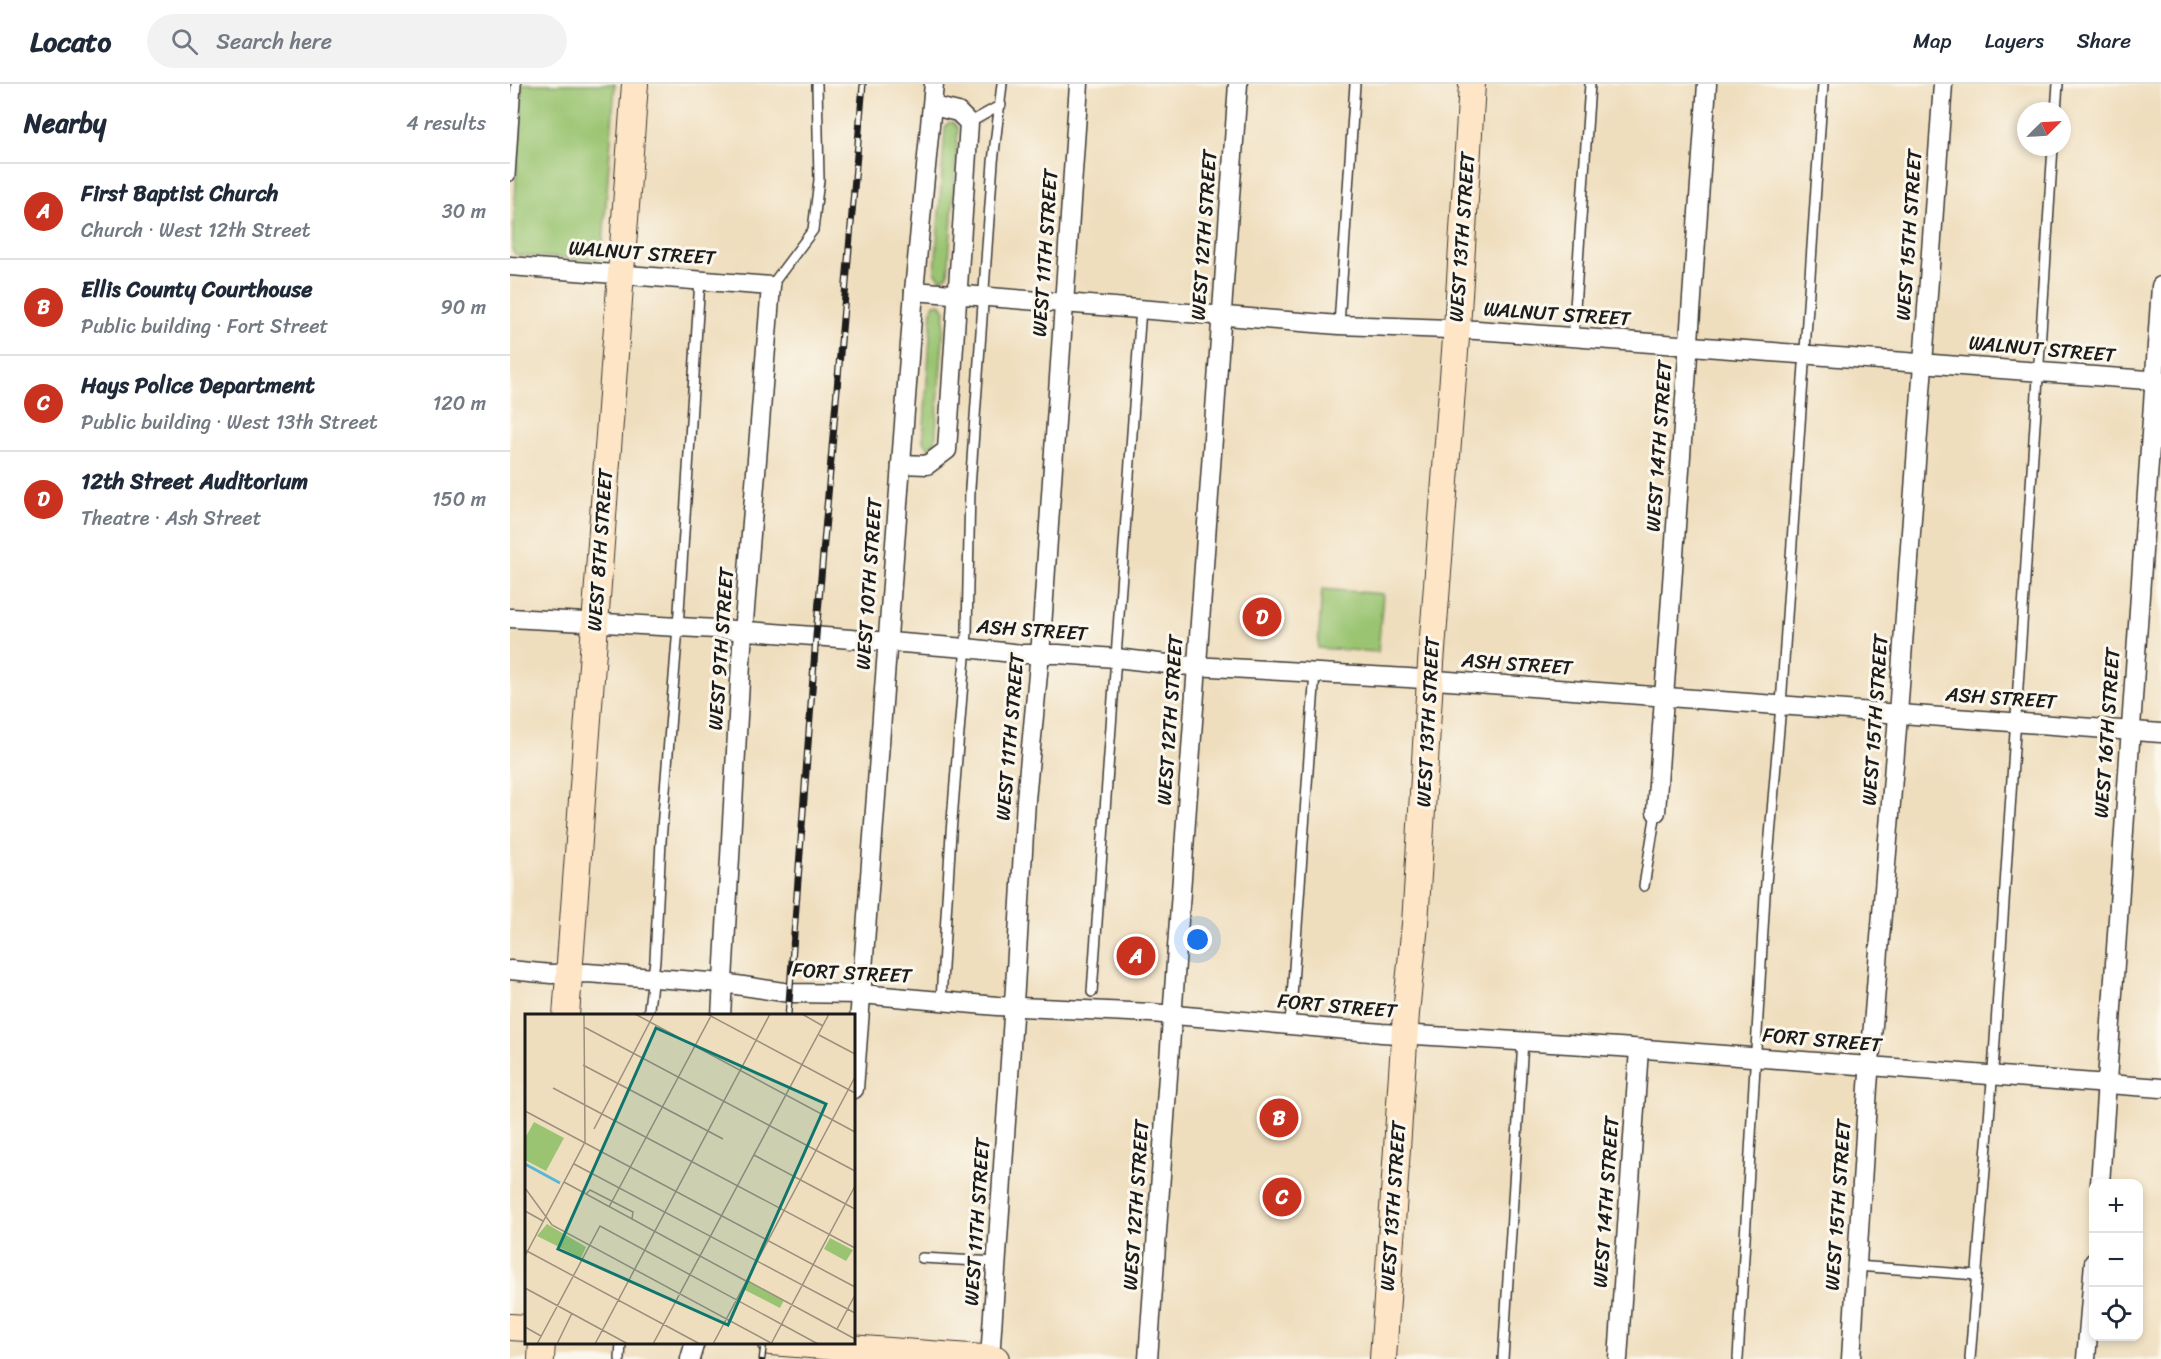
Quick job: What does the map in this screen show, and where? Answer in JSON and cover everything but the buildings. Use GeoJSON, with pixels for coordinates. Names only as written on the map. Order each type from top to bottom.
{"type":"FeatureCollection","features":[{"type":"Feature","properties":{"kind":"street","name":"WEST 8TH STREET"},"geometry":{"type":"LineString","coordinates":[[566,1014],[635,84]]}},
{"type":"Feature","properties":{"kind":"street","name":"WEST 10TH STREET"},"geometry":{"type":"LineString","coordinates":[[855,1075],[914,291],[934,84]]}},
{"type":"Feature","properties":{"kind":"street","name":"WEST 11TH STREET"},"geometry":{"type":"LineString","coordinates":[[990,1359],[1026,800],[1040,655],[1079,84]]}},
{"type":"Feature","properties":{"kind":"street","name":"WEST 12TH STREET"},"geometry":{"type":"LineString","coordinates":[[1148,1359],[1238,84]]}},
{"type":"Feature","properties":{"kind":"street","name":"WEST 13TH STREET"},"geometry":{"type":"LineString","coordinates":[[1383,1359],[1472,84]]}},
{"type":"Feature","properties":{"kind":"street","name":"WEST 14TH STREET"},"geometry":{"type":"LineString","coordinates":[[1656,812],[1707,84]]}},
{"type":"Feature","properties":{"kind":"street","name":"WEST 15TH STREET"},"geometry":{"type":"LineString","coordinates":[[1851,1359],[1870,1067],[1943,84]]}},
{"type":"Feature","properties":{"kind":"street"},"geometry":{"type":"LineString","coordinates":[[901,464],[927,465],[947,450],[969,123],[958,112],[933,106]]}},
{"type":"Feature","properties":{"kind":"street","name":"WALNUT STREET"},"geometry":{"type":"LineString","coordinates":[[510,266],[771,286]]}},
{"type":"Feature","properties":{"kind":"street","name":"WEST 9TH STREET"},"geometry":{"type":"LineString","coordinates":[[721,1014],[744,630],[771,286]]}},
{"type":"Feature","properties":{"kind":"street","name":"WEST 16TH STREET"},"geometry":{"type":"LineString","coordinates":[[2100,1179],[2129,730],[2158,381],[2161,286]]}},
{"type":"Feature","properties":{"kind":"street","name":"WALNUT STREET"},"geometry":{"type":"LineString","coordinates":[[914,291],[1339,325],[1477,330],[2158,381]]}},
{"type":"Feature","properties":{"kind":"street","name":"ASH STREET"},"geometry":{"type":"LineString","coordinates":[[510,618],[744,630],[1040,655],[1116,658],[1197,666],[1431,680],[2161,733]]}},
{"type":"Feature","properties":{"kind":"street","name":"FORT STREET"},"geometry":{"type":"LineString","coordinates":[[510,970],[723,983],[790,993],[861,994],[1014,1007],[1173,1015],[1405,1034],[1756,1057],[2161,1088]]}},
{"type":"Feature","properties":{"kind":"street","name":"WEST 14TH STREET"},"geometry":{"type":"LineString","coordinates":[[1618,1359],[1639,1049]]}},
{"type":"Feature","properties":{"kind":"street"},"geometry":{"type":"LineString","coordinates":[[2086,1359],[2092,1287]]}},
{"type":"Feature","properties":{"kind":"street"},"geometry":{"type":"LineString","coordinates":[[510,1327],[525,1328]]}},
{"type":"Feature","properties":{"kind":"street"},"geometry":{"type":"LineString","coordinates":[[541,1359],[542,1344]]}},
{"type":"Feature","properties":{"kind":"street"},"geometry":{"type":"LineString","coordinates":[[690,1359],[694,1344]]}},
{"type":"Feature","properties":{"kind":"street"},"geometry":{"type":"LineString","coordinates":[[789,1344],[914,1356],[996,1359]]}},
{"type":"Feature","properties":{"kind":"lane"},"geometry":{"type":"LineString","coordinates":[[510,176],[516,84]]}},
{"type":"Feature","properties":{"kind":"lane"},"geometry":{"type":"LineString","coordinates":[[771,286],[813,230],[819,180],[817,84]]}},
{"type":"Feature","properties":{"kind":"lane"},"geometry":{"type":"LineString","coordinates":[[941,1000],[951,833],[966,648],[970,488],[993,162],[1002,84]]}},
{"type":"Feature","properties":{"kind":"lane"},"geometry":{"type":"LineString","coordinates":[[1339,325],[1355,84]]}},
{"type":"Feature","properties":{"kind":"lane"},"geometry":{"type":"LineString","coordinates":[[1573,338],[1590,84]]}},
{"type":"Feature","properties":{"kind":"lane"},"geometry":{"type":"LineString","coordinates":[[1738,1359],[1766,895],[1823,84]]}},
{"type":"Feature","properties":{"kind":"lane"},"geometry":{"type":"LineString","coordinates":[[2057,102],[2058,84]]}},
{"type":"Feature","properties":{"kind":"lane"},"geometry":{"type":"LineString","coordinates":[[969,123],[1000,105]]}},
{"type":"Feature","properties":{"kind":"lane"},"geometry":{"type":"LineString","coordinates":[[1970,1359],[1993,1074],[2053,156]]}},
{"type":"Feature","properties":{"kind":"lane"},"geometry":{"type":"LineString","coordinates":[[648,1014],[678,627],[700,280]]}},
{"type":"Feature","properties":{"kind":"lane"},"geometry":{"type":"LineString","coordinates":[[1092,992],[1141,308]]}},
{"type":"Feature","properties":{"kind":"lane"},"geometry":{"type":"LineString","coordinates":[[1290,1025],[1315,672]]}},
{"type":"Feature","properties":{"kind":"lane"},"geometry":{"type":"LineString","coordinates":[[1644,886],[1656,812]]}},
{"type":"Feature","properties":{"kind":"lane"},"geometry":{"type":"LineString","coordinates":[[1503,1359],[1523,1041]]}},
{"type":"Feature","properties":{"kind":"lane"},"geometry":{"type":"LineString","coordinates":[[922,1258],[996,1262]]}},
{"type":"Feature","properties":{"kind":"lane"},"geometry":{"type":"LineString","coordinates":[[1857,1266],[1977,1275]]}},
{"type":"Feature","properties":{"kind":"lane"},"geometry":{"type":"LineString","coordinates":[[620,1359],[621,1344]]}},
{"type":"Feature","properties":{"kind":"green space"},"geometry":{"type":"Polygon","coordinates":[[[522,84],[615,84],[602,256],[597,260],[516,255],[512,250],[522,84]]]}},
{"type":"Feature","properties":{"kind":"green space"},"geometry":{"type":"Polygon","coordinates":[[[953,122],[958,129],[948,275],[941,279],[935,272],[945,128],[948,123],[953,122]]]}},
{"type":"Feature","properties":{"kind":"green space"},"geometry":{"type":"Polygon","coordinates":[[[940,303],[945,311],[935,444],[928,447],[923,441],[932,309],[934,304],[940,303]]]}},
{"type":"Feature","properties":{"kind":"green space"},"geometry":{"type":"Polygon","coordinates":[[[1322,589],[1383,594],[1378,652],[1318,648],[1322,589]]]}},
{"type":"Feature","properties":{"kind":"railway"},"geometry":{"type":"LineString","coordinates":[[788,1014],[816,636],[863,84]]}},
{"type":"Feature","properties":{"kind":"railway"},"geometry":{"type":"LineString","coordinates":[[762,1359],[764,1344]]}},
{"type":"Feature","properties":{"kind":"place","name":"12th Street Auditorium"},"geometry":{"type":"Point","coordinates":[1262,617]}},
{"type":"Feature","properties":{"kind":"place","name":"First Baptist Church"},"geometry":{"type":"Point","coordinates":[1136,956]}},
{"type":"Feature","properties":{"kind":"place","name":"Ellis County Courthouse"},"geometry":{"type":"Point","coordinates":[1279,1118]}},
{"type":"Feature","properties":{"kind":"place","name":"Hays Police Department"},"geometry":{"type":"Point","coordinates":[1282,1197]}}]}
